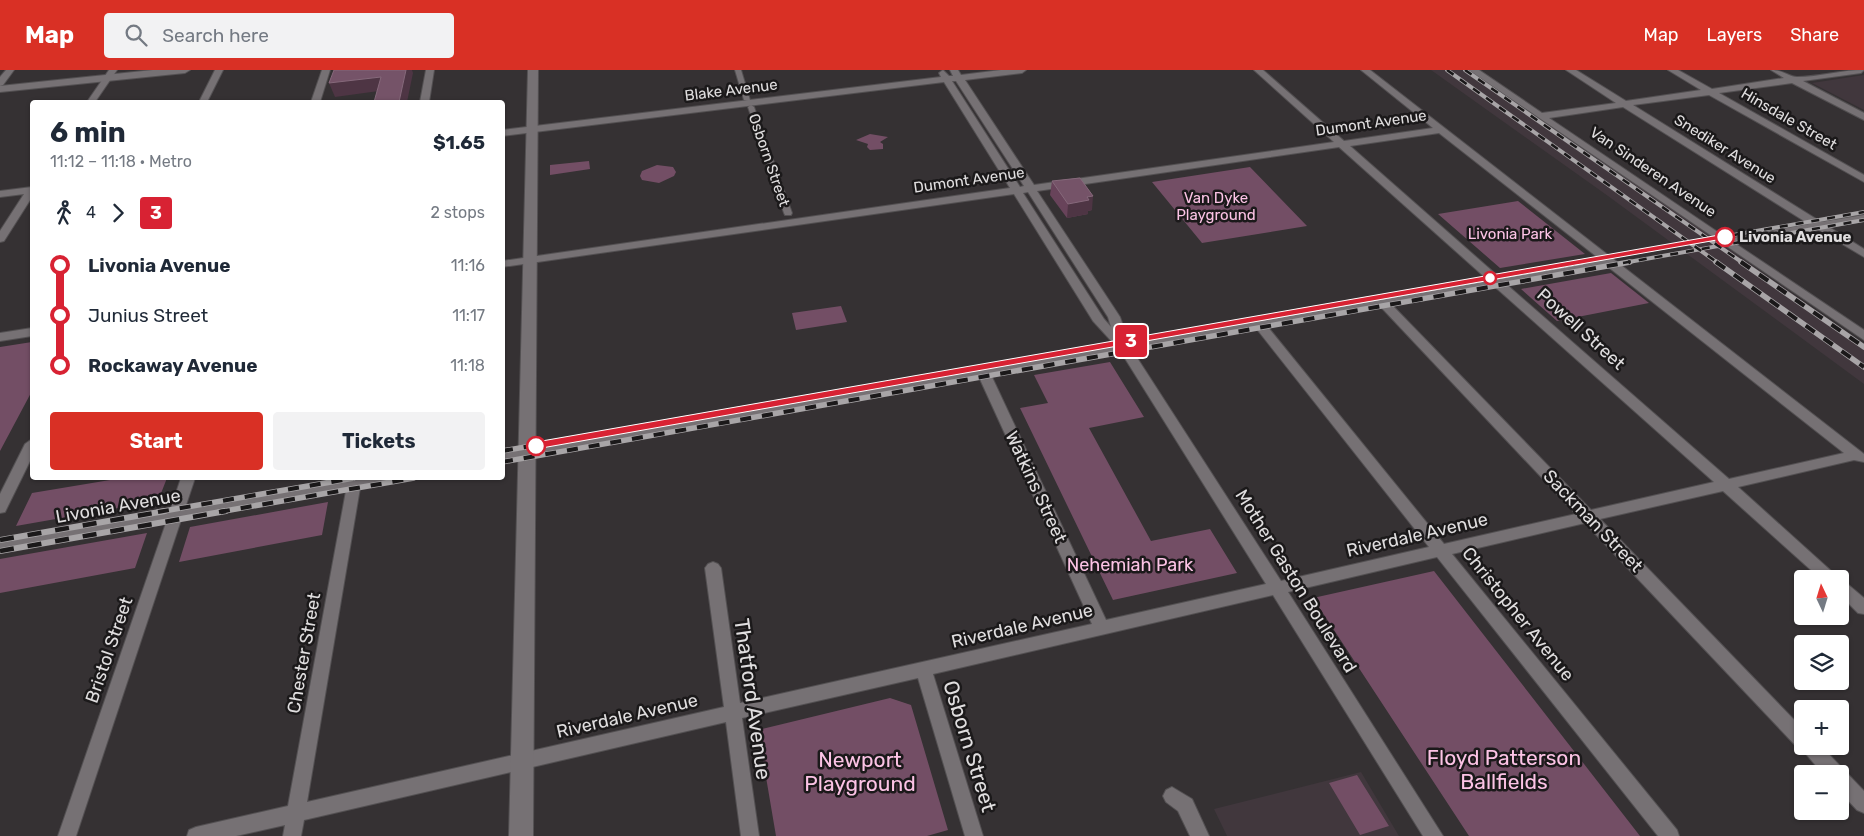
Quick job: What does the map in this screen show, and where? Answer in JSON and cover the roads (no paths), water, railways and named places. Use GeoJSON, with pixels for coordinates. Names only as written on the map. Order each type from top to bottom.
{"type":"FeatureCollection","features":[{"type":"Feature","properties":{"kind":"street"},"geometry":{"type":"LineString","coordinates":[[0,83],[10,70]]}},
{"type":"Feature","properties":{"kind":"street"},"geometry":{"type":"LineString","coordinates":[[0,89],[110,74],[185,70]]}},
{"type":"Feature","properties":{"kind":"street"},"geometry":{"type":"LineString","coordinates":[[204,100],[219,70]]}},
{"type":"Feature","properties":{"kind":"street"},"geometry":{"type":"LineString","coordinates":[[316,100],[326,70]]}},
{"type":"Feature","properties":{"kind":"street"},"geometry":{"type":"LineString","coordinates":[[424,100],[430,70]]}},
{"type":"Feature","properties":{"kind":"street"},"geometry":{"type":"LineString","coordinates":[[521,836],[533,70]]}},
{"type":"Feature","properties":{"kind":"street","name":"Osborn Street"},"geometry":{"type":"LineString","coordinates":[[738,70],[788,213]]}},
{"type":"Feature","properties":{"kind":"street","name":"Blake Avenue"},"geometry":{"type":"LineString","coordinates":[[505,133],[944,74],[1022,70]]}},
{"type":"Feature","properties":{"kind":"street","name":"Powell Street"},"geometry":{"type":"LineString","coordinates":[[1258,70],[1822,570]]}},
{"type":"Feature","properties":{"kind":"street"},"geometry":{"type":"LineString","coordinates":[[1365,70],[1860,458]]}},
{"type":"Feature","properties":{"kind":"street","name":"Van Sinderen Avenue"},"geometry":{"type":"LineString","coordinates":[[1474,70],[1864,336]]}},
{"type":"Feature","properties":{"kind":"street","name":"Snediker Avenue"},"geometry":{"type":"LineString","coordinates":[[1570,70],[1864,254]]}},
{"type":"Feature","properties":{"kind":"street","name":"Hinsdale Street"},"geometry":{"type":"LineString","coordinates":[[1672,70],[1864,179]]}},
{"type":"Feature","properties":{"kind":"street"},"geometry":{"type":"LineString","coordinates":[[1774,70],[1864,117]]}},
{"type":"Feature","properties":{"kind":"street"},"geometry":{"type":"LineString","coordinates":[[1541,116],[1861,70]]}},
{"type":"Feature","properties":{"kind":"street"},"geometry":{"type":"LineString","coordinates":[[92,100],[110,74]]}},
{"type":"Feature","properties":{"kind":"street","name":"Mother Gaston Boulevard"},"geometry":{"type":"LineString","coordinates":[[944,74],[1099,321],[1125,348],[1434,836]]}},
{"type":"Feature","properties":{"kind":"street","name":"Mother Gaston Boulevard"},"geometry":{"type":"LineString","coordinates":[[957,74],[1114,317],[1125,348]]}},
{"type":"Feature","properties":{"kind":"street","name":"Dumont Avenue"},"geometry":{"type":"LineString","coordinates":[[505,264],[1030,187],[1441,130]]}},
{"type":"Feature","properties":{"kind":"street"},"geometry":{"type":"LineString","coordinates":[[0,194],[30,190]]}},
{"type":"Feature","properties":{"kind":"street"},"geometry":{"type":"LineString","coordinates":[[0,239],[30,193]]}},
{"type":"Feature","properties":{"kind":"street"},"geometry":{"type":"LineString","coordinates":[[1728,242],[1864,218]]}},
{"type":"Feature","properties":{"kind":"street"},"geometry":{"type":"LineString","coordinates":[[505,456],[1610,262]]}},
{"type":"Feature","properties":{"kind":"street","name":"Sackman Street"},"geometry":{"type":"LineString","coordinates":[[1383,303],[1794,732]]}},
{"type":"Feature","properties":{"kind":"street","name":"Christopher Avenue"},"geometry":{"type":"LineString","coordinates":[[1260,324],[1670,836]]}},
{"type":"Feature","properties":{"kind":"street"},"geometry":{"type":"LineString","coordinates":[[0,337],[30,332]]}},
{"type":"Feature","properties":{"kind":"street","name":"Watkins Street"},"geometry":{"type":"LineString","coordinates":[[983,372],[1102,628]]}},
{"type":"Feature","properties":{"kind":"street"},"geometry":{"type":"LineString","coordinates":[[0,508],[30,448]]}},
{"type":"Feature","properties":{"kind":"street","name":"Riverdale Avenue"},"geometry":{"type":"LineString","coordinates":[[196,836],[1726,485],[1860,458]]}},
{"type":"Feature","properties":{"kind":"street","name":"Bristol Street"},"geometry":{"type":"LineString","coordinates":[[67,836],[187,480]]}},
{"type":"Feature","properties":{"kind":"street","name":"Livonia Avenue"},"geometry":{"type":"LineString","coordinates":[[0,546],[354,481]]}},
{"type":"Feature","properties":{"kind":"street","name":"Chester Street"},"geometry":{"type":"LineString","coordinates":[[292,836],[354,481]]}},
{"type":"Feature","properties":{"kind":"street","name":"Thatford Avenue"},"geometry":{"type":"LineString","coordinates":[[713,568],[750,836]]}},
{"type":"Feature","properties":{"kind":"street"},"geometry":{"type":"LineString","coordinates":[[1849,594],[1864,608]]}},
{"type":"Feature","properties":{"kind":"street","name":"Osborn Street"},"geometry":{"type":"LineString","coordinates":[[923,668],[974,836]]}},
{"type":"Feature","properties":{"kind":"street"},"geometry":{"type":"LineString","coordinates":[[1817,755],[1827,765]]}},
{"type":"Feature","properties":{"kind":"street"},"geometry":{"type":"LineString","coordinates":[[1849,788],[1864,804]]}},
{"type":"Feature","properties":{"kind":"street"},"geometry":{"type":"LineString","coordinates":[[1172,796],[1185,805],[1200,836]]}},
{"type":"Feature","properties":{"kind":"railway"},"geometry":{"type":"LineString","coordinates":[[1447,70],[1690,243]]}},
{"type":"Feature","properties":{"kind":"railway"},"geometry":{"type":"LineString","coordinates":[[1465,70],[1709,239]]}},
{"type":"Feature","properties":{"kind":"railway"},"geometry":{"type":"LineString","coordinates":[[1709,239],[1864,212]]}},
{"type":"Feature","properties":{"kind":"railway"},"geometry":{"type":"LineString","coordinates":[[1718,246],[1864,220]]}},
{"type":"Feature","properties":{"kind":"railway"},"geometry":{"type":"LineString","coordinates":[[1690,243],[1709,239]]}},
{"type":"Feature","properties":{"kind":"railway"},"geometry":{"type":"LineString","coordinates":[[1709,239],[1718,246]]}},
{"type":"Feature","properties":{"kind":"railway"},"geometry":{"type":"LineString","coordinates":[[1575,263],[1690,243]]}},
{"type":"Feature","properties":{"kind":"railway"},"geometry":{"type":"LineString","coordinates":[[1690,243],[1699,249]]}},
{"type":"Feature","properties":{"kind":"railway"},"geometry":{"type":"LineString","coordinates":[[1699,249],[1718,246]]}},
{"type":"Feature","properties":{"kind":"railway"},"geometry":{"type":"LineString","coordinates":[[1718,246],[1743,263]]}},
{"type":"Feature","properties":{"kind":"railway"},"geometry":{"type":"LineString","coordinates":[[1623,263],[1699,249]]}},
{"type":"Feature","properties":{"kind":"railway"},"geometry":{"type":"LineString","coordinates":[[1699,249],[1718,263]]}},
{"type":"Feature","properties":{"kind":"railway"},"geometry":{"type":"LineString","coordinates":[[505,450],[1582,262]]}},
{"type":"Feature","properties":{"kind":"railway"},"geometry":{"type":"LineString","coordinates":[[505,461],[1630,262]]}},
{"type":"Feature","properties":{"kind":"railway"},"geometry":{"type":"LineString","coordinates":[[1716,262],[1864,367]]}},
{"type":"Feature","properties":{"kind":"railway"},"geometry":{"type":"LineString","coordinates":[[1741,262],[1864,347]]}},
{"type":"Feature","properties":{"kind":"railway"},"geometry":{"type":"LineString","coordinates":[[158,512],[342,480]]}},
{"type":"Feature","properties":{"kind":"railway"},"geometry":{"type":"LineString","coordinates":[[219,512],[403,480]]}},
{"type":"Feature","properties":{"kind":"railway"},"geometry":{"type":"LineString","coordinates":[[0,540],[165,511]]}},
{"type":"Feature","properties":{"kind":"railway"},"geometry":{"type":"LineString","coordinates":[[0,551],[226,511]]}},
{"type":"Feature","properties":{"kind":"metro line","name":"3"},"geometry":{"type":"LineString","coordinates":[[536,446],[1725,237]]}},
{"type":"Feature","properties":{"kind":"place","name":"Livonia Avenue"},"geometry":{"type":"Point","coordinates":[1725,237]}},
{"type":"Feature","properties":{"kind":"park label","name":"Van Dyke Playground"},"geometry":{"type":"Point","coordinates":[1216,206]}},
{"type":"Feature","properties":{"kind":"park label","name":"Livonia Park"},"geometry":{"type":"Point","coordinates":[1510,234]}},
{"type":"Feature","properties":{"kind":"park label","name":"Nehemiah Park"},"geometry":{"type":"Point","coordinates":[1130,565]}},
{"type":"Feature","properties":{"kind":"park label","name":"Floyd Patterson Ballfields"},"geometry":{"type":"Point","coordinates":[1504,769]}},
{"type":"Feature","properties":{"kind":"park label","name":"Newport Playground"},"geometry":{"type":"Point","coordinates":[860,771]}}]}
